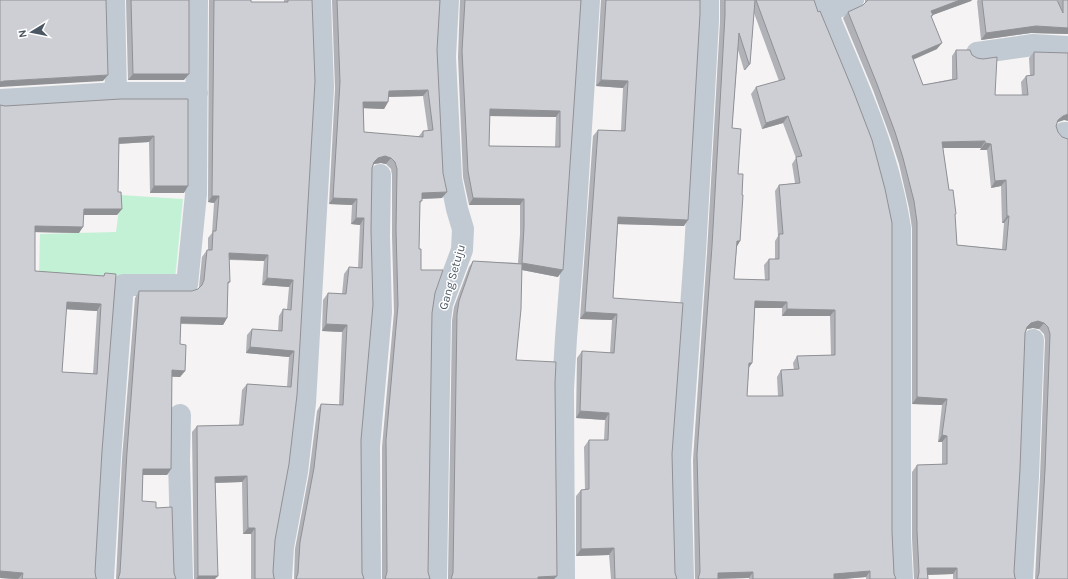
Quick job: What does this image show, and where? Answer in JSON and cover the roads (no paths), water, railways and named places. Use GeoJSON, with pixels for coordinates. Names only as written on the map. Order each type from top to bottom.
{"type":"FeatureCollection","features":[{"type":"Feature","properties":{"kind":"street"},"geometry":{"type":"LineString","coordinates":[[114,0],[116,93]]}},
{"type":"Feature","properties":{"kind":"street"},"geometry":{"type":"LineString","coordinates":[[104,579],[110,458],[123,285],[187,285],[196,194],[197,0]]}},
{"type":"Feature","properties":{"kind":"street"},"geometry":{"type":"LineString","coordinates":[[282,579],[283,547],[297,472],[305,403],[323,88],[320,0]]}},
{"type":"Feature","properties":{"kind":"street","name":"Gang Setuju"},"geometry":{"type":"LineString","coordinates":[[436,579],[440,320],[442,304],[462,250],[463,229],[451,179],[445,57],[448,0]]}},
{"type":"Feature","properties":{"kind":"street"},"geometry":{"type":"LineString","coordinates":[[564,579],[564,382],[589,0]]}},
{"type":"Feature","properties":{"kind":"street"},"geometry":{"type":"LineString","coordinates":[[683,579],[680,460],[695,252],[708,0]]}},
{"type":"Feature","properties":{"kind":"street"},"geometry":{"type":"LineString","coordinates":[[853,0],[824,6],[881,152],[893,192],[900,228],[900,530],[902,579]]}},
{"type":"Feature","properties":{"kind":"street"},"geometry":{"type":"LineString","coordinates":[[977,53],[1033,45],[1068,47]]}},
{"type":"Feature","properties":{"kind":"street"},"geometry":{"type":"LineString","coordinates":[[0,100],[116,93],[197,93]]}},
{"type":"Feature","properties":{"kind":"street"},"geometry":{"type":"LineString","coordinates":[[370,579],[369,446],[381,312],[379,236],[380,175]]}},
{"type":"Feature","properties":{"kind":"street"},"geometry":{"type":"LineString","coordinates":[[1022,579],[1028,476],[1033,340]]}},
{"type":"Feature","properties":{"kind":"street"},"geometry":{"type":"LineString","coordinates":[[180,415],[179,460],[182,579]]}}]}
